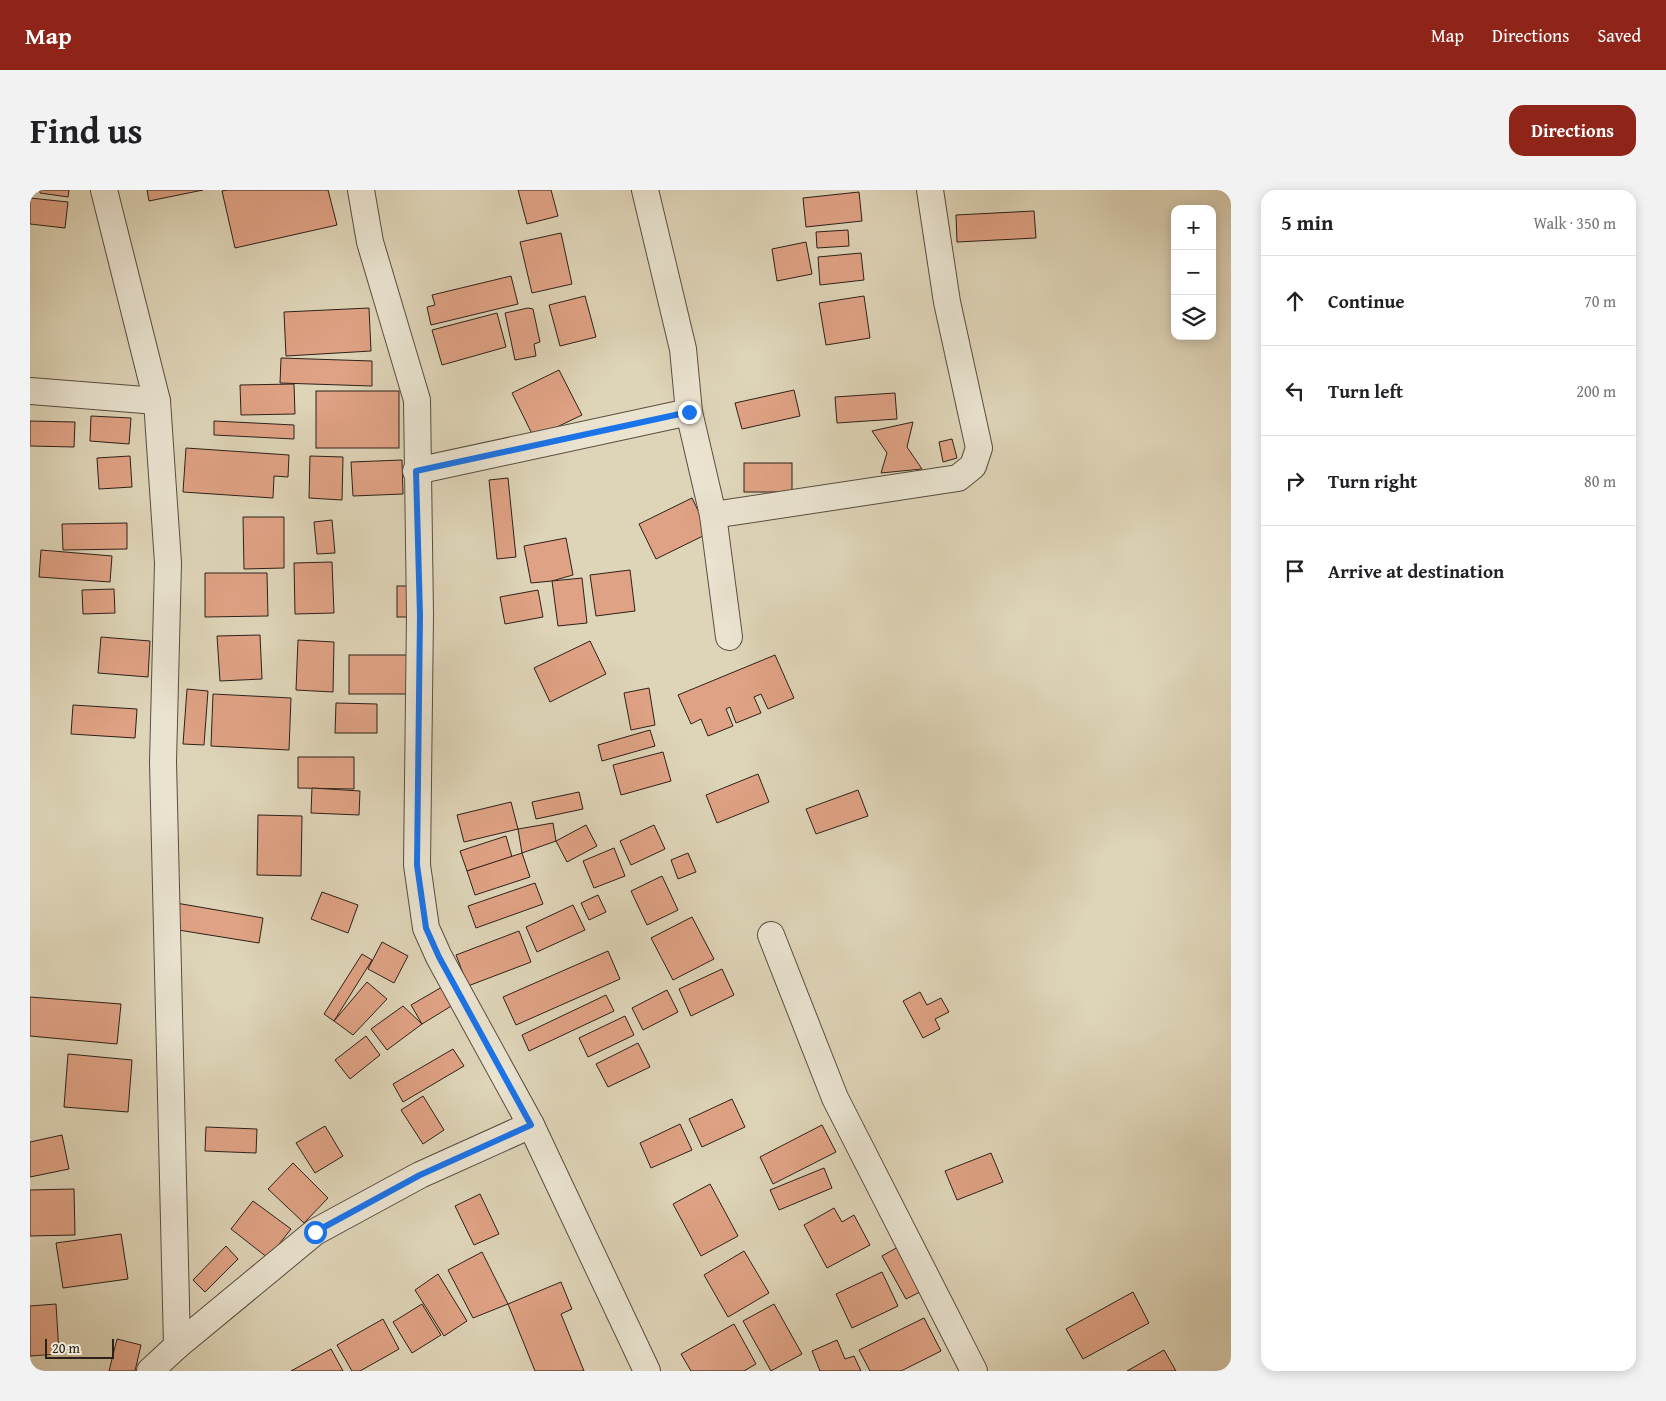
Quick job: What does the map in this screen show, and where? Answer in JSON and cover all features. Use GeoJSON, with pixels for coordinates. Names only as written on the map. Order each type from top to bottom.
{"type":"FeatureCollection","features":[{"type":"Feature","properties":{"kind":"street"},"geometry":{"type":"LineString","coordinates":[[104,190],[157,401],[168,563],[163,762],[177,1346]]}},
{"type":"Feature","properties":{"kind":"street"},"geometry":{"type":"LineString","coordinates":[[361,190],[370,242],[417,400],[416,471],[420,615],[417,865],[426,928],[439,957],[531,1125],[647,1371]]}},
{"type":"Feature","properties":{"kind":"street"},"geometry":{"type":"LineString","coordinates":[[645,190],[683,349],[689,412],[713,515],[729,637]]}},
{"type":"Feature","properties":{"kind":"street"},"geometry":{"type":"LineString","coordinates":[[713,515],[958,478],[973,466],[979,448],[947,302],[930,190]]}},
{"type":"Feature","properties":{"kind":"street"},"geometry":{"type":"LineString","coordinates":[[30,391],[157,401]]}},
{"type":"Feature","properties":{"kind":"street"},"geometry":{"type":"LineString","coordinates":[[416,471],[689,412]]}},
{"type":"Feature","properties":{"kind":"street"},"geometry":{"type":"LineString","coordinates":[[771,935],[835,1098],[974,1371]]}},
{"type":"Feature","properties":{"kind":"street"},"geometry":{"type":"LineString","coordinates":[[150,1371],[177,1346],[315,1232],[420,1175],[531,1125]]}},
{"type":"Feature","properties":{"kind":"building"},"geometry":{"type":"Polygon","coordinates":[[[40,190],[69,190],[68,197],[40,193],[40,190]]]}},
{"type":"Feature","properties":{"kind":"building"},"geometry":{"type":"Polygon","coordinates":[[[147,190],[203,190],[149,201],[147,190]]]}},
{"type":"Feature","properties":{"kind":"building"},"geometry":{"type":"Polygon","coordinates":[[[328,190],[337,225],[235,248],[222,191],[328,190]]]}},
{"type":"Feature","properties":{"kind":"building"},"geometry":{"type":"Polygon","coordinates":[[[518,190],[551,190],[558,216],[527,224],[518,190]]]}},
{"type":"Feature","properties":{"kind":"building"},"geometry":{"type":"Polygon","coordinates":[[[859,192],[862,221],[806,227],[803,198],[859,192]]]}},
{"type":"Feature","properties":{"kind":"building"},"geometry":{"type":"Polygon","coordinates":[[[30,198],[68,202],[65,228],[30,224],[30,198]]]}},
{"type":"Feature","properties":{"kind":"building"},"geometry":{"type":"Polygon","coordinates":[[[1034,211],[1036,238],[957,242],[956,215],[1034,211]]]}},
{"type":"Feature","properties":{"kind":"building"},"geometry":{"type":"Polygon","coordinates":[[[848,230],[849,246],[817,248],[816,232],[848,230]]]}},
{"type":"Feature","properties":{"kind":"building"},"geometry":{"type":"Polygon","coordinates":[[[561,233],[572,284],[532,293],[520,242],[561,233]]]}},
{"type":"Feature","properties":{"kind":"building"},"geometry":{"type":"Polygon","coordinates":[[[806,242],[812,274],[777,281],[772,249],[806,242]]]}},
{"type":"Feature","properties":{"kind":"building"},"geometry":{"type":"Polygon","coordinates":[[[861,253],[864,280],[820,285],[818,257],[861,253]]]}},
{"type":"Feature","properties":{"kind":"building"},"geometry":{"type":"Polygon","coordinates":[[[511,276],[518,304],[431,325],[427,307],[435,305],[432,295],[511,276]]]}},
{"type":"Feature","properties":{"kind":"building"},"geometry":{"type":"Polygon","coordinates":[[[585,296],[596,337],[560,346],[549,305],[585,296]]]}},
{"type":"Feature","properties":{"kind":"building"},"geometry":{"type":"Polygon","coordinates":[[[864,296],[870,338],[826,345],[819,303],[864,296]]]}},
{"type":"Feature","properties":{"kind":"building"},"geometry":{"type":"Polygon","coordinates":[[[369,308],[371,351],[286,356],[284,312],[369,308]]]}},
{"type":"Feature","properties":{"kind":"building"},"geometry":{"type":"Polygon","coordinates":[[[528,308],[533,309],[540,342],[534,344],[536,356],[515,360],[505,313],[528,308]]]}},
{"type":"Feature","properties":{"kind":"building"},"geometry":{"type":"Polygon","coordinates":[[[497,313],[506,347],[442,365],[432,330],[497,313]]]}},
{"type":"Feature","properties":{"kind":"building"},"geometry":{"type":"Polygon","coordinates":[[[281,358],[372,361],[372,386],[280,383],[281,358]]]}},
{"type":"Feature","properties":{"kind":"building"},"geometry":{"type":"Polygon","coordinates":[[[559,370],[582,415],[534,438],[512,393],[559,370]]]}},
{"type":"Feature","properties":{"kind":"building"},"geometry":{"type":"Polygon","coordinates":[[[294,384],[295,414],[241,415],[240,385],[294,384]]]}},
{"type":"Feature","properties":{"kind":"building"},"geometry":{"type":"Polygon","coordinates":[[[794,390],[800,416],[742,429],[735,403],[794,390]]]}},
{"type":"Feature","properties":{"kind":"building"},"geometry":{"type":"Polygon","coordinates":[[[316,391],[399,391],[399,448],[316,448],[316,391]]]}},
{"type":"Feature","properties":{"kind":"building"},"geometry":{"type":"Polygon","coordinates":[[[895,393],[897,419],[837,423],[835,397],[895,393]]]}},
{"type":"Feature","properties":{"kind":"building"},"geometry":{"type":"Polygon","coordinates":[[[91,416],[131,418],[129,444],[90,441],[91,416]]]}},
{"type":"Feature","properties":{"kind":"building"},"geometry":{"type":"Polygon","coordinates":[[[30,421],[75,422],[74,447],[30,446],[30,421]]]}},
{"type":"Feature","properties":{"kind":"building"},"geometry":{"type":"Polygon","coordinates":[[[214,421],[294,425],[294,439],[214,435],[214,421]]]}},
{"type":"Feature","properties":{"kind":"building"},"geometry":{"type":"Polygon","coordinates":[[[913,422],[907,447],[922,469],[881,473],[887,453],[872,431],[913,422]]]}},
{"type":"Feature","properties":{"kind":"building"},"geometry":{"type":"Polygon","coordinates":[[[952,439],[957,458],[943,462],[939,442],[952,439]]]}},
{"type":"Feature","properties":{"kind":"building"},"geometry":{"type":"Polygon","coordinates":[[[186,448],[289,455],[288,477],[274,476],[273,498],[183,492],[186,448]]]}},
{"type":"Feature","properties":{"kind":"building"},"geometry":{"type":"Polygon","coordinates":[[[130,456],[132,487],[99,489],[97,458],[130,456]]]}},
{"type":"Feature","properties":{"kind":"building"},"geometry":{"type":"Polygon","coordinates":[[[310,456],[343,457],[342,500],[309,498],[310,456]]]}},
{"type":"Feature","properties":{"kind":"building"},"geometry":{"type":"Polygon","coordinates":[[[402,460],[403,494],[353,496],[351,462],[402,460]]]}},
{"type":"Feature","properties":{"kind":"building"},"geometry":{"type":"Polygon","coordinates":[[[744,463],[792,463],[792,492],[744,492],[744,463]]]}},
{"type":"Feature","properties":{"kind":"building"},"geometry":{"type":"Polygon","coordinates":[[[508,478],[516,557],[497,559],[489,480],[508,478]]]}},
{"type":"Feature","properties":{"kind":"building"},"geometry":{"type":"Polygon","coordinates":[[[692,498],[709,533],[656,559],[639,524],[692,498]]]}},
{"type":"Feature","properties":{"kind":"building"},"geometry":{"type":"Polygon","coordinates":[[[243,517],[284,517],[284,568],[244,569],[243,517]]]}},
{"type":"Feature","properties":{"kind":"building"},"geometry":{"type":"Polygon","coordinates":[[[332,520],[335,553],[317,554],[314,522],[332,520]]]}},
{"type":"Feature","properties":{"kind":"building"},"geometry":{"type":"Polygon","coordinates":[[[127,523],[127,549],[63,550],[62,524],[127,523]]]}},
{"type":"Feature","properties":{"kind":"building"},"geometry":{"type":"Polygon","coordinates":[[[566,538],[573,575],[552,581],[531,583],[524,546],[566,538]]]}},
{"type":"Feature","properties":{"kind":"building"},"geometry":{"type":"Polygon","coordinates":[[[41,550],[112,556],[110,582],[39,577],[41,550]]]}},
{"type":"Feature","properties":{"kind":"building"},"geometry":{"type":"Polygon","coordinates":[[[332,562],[334,613],[295,614],[294,563],[332,562]]]}},
{"type":"Feature","properties":{"kind":"building"},"geometry":{"type":"Polygon","coordinates":[[[630,570],[635,611],[596,616],[590,575],[630,570]]]}},
{"type":"Feature","properties":{"kind":"building"},"geometry":{"type":"Polygon","coordinates":[[[205,573],[267,573],[268,616],[205,617],[205,573]]]}},
{"type":"Feature","properties":{"kind":"building"},"geometry":{"type":"Polygon","coordinates":[[[582,578],[587,623],[558,626],[552,581],[582,578]]]}},
{"type":"Feature","properties":{"kind":"building"},"geometry":{"type":"Polygon","coordinates":[[[397,586],[417,586],[417,617],[397,617],[397,586]]]}},
{"type":"Feature","properties":{"kind":"building"},"geometry":{"type":"Polygon","coordinates":[[[114,589],[115,613],[83,614],[82,590],[114,589]]]}},
{"type":"Feature","properties":{"kind":"building"},"geometry":{"type":"Polygon","coordinates":[[[538,590],[543,617],[505,624],[500,597],[538,590]]]}},
{"type":"Feature","properties":{"kind":"building"},"geometry":{"type":"Polygon","coordinates":[[[260,635],[262,679],[220,681],[217,636],[260,635]]]}},
{"type":"Feature","properties":{"kind":"building"},"geometry":{"type":"Polygon","coordinates":[[[101,637],[150,641],[148,677],[98,673],[101,637]]]}},
{"type":"Feature","properties":{"kind":"building"},"geometry":{"type":"Polygon","coordinates":[[[298,640],[334,642],[333,692],[296,690],[298,640]]]}},
{"type":"Feature","properties":{"kind":"building"},"geometry":{"type":"Polygon","coordinates":[[[590,641],[606,674],[550,702],[534,668],[590,641]]]}},
{"type":"Feature","properties":{"kind":"building"},"geometry":{"type":"Polygon","coordinates":[[[349,655],[408,655],[408,694],[349,694],[349,655]]]}},
{"type":"Feature","properties":{"kind":"building"},"geometry":{"type":"Polygon","coordinates":[[[775,655],[794,698],[768,709],[761,694],[754,697],[761,713],[736,723],[730,707],[726,709],[733,726],[708,736],[701,719],[691,724],[678,695],[775,655]]]}},
{"type":"Feature","properties":{"kind":"building"},"geometry":{"type":"Polygon","coordinates":[[[649,688],[655,725],[631,730],[624,693],[649,688]]]}},
{"type":"Feature","properties":{"kind":"building"},"geometry":{"type":"Polygon","coordinates":[[[187,689],[208,691],[204,745],[183,744],[187,689]]]}},
{"type":"Feature","properties":{"kind":"building"},"geometry":{"type":"Polygon","coordinates":[[[213,694],[291,698],[289,750],[211,746],[213,694]]]}},
{"type":"Feature","properties":{"kind":"building"},"geometry":{"type":"Polygon","coordinates":[[[336,703],[377,704],[377,733],[335,733],[336,703]]]}},
{"type":"Feature","properties":{"kind":"building"},"geometry":{"type":"Polygon","coordinates":[[[73,705],[137,709],[135,738],[71,734],[73,705]]]}},
{"type":"Feature","properties":{"kind":"building"},"geometry":{"type":"Polygon","coordinates":[[[650,730],[655,746],[602,761],[598,745],[650,730]]]}},
{"type":"Feature","properties":{"kind":"building"},"geometry":{"type":"Polygon","coordinates":[[[663,752],[671,781],[621,795],[613,765],[663,752]]]}},
{"type":"Feature","properties":{"kind":"building"},"geometry":{"type":"Polygon","coordinates":[[[298,757],[354,757],[354,789],[298,788],[298,757]]]}},
{"type":"Feature","properties":{"kind":"building"},"geometry":{"type":"Polygon","coordinates":[[[758,774],[769,802],[717,823],[706,795],[758,774]]]}},
{"type":"Feature","properties":{"kind":"building"},"geometry":{"type":"Polygon","coordinates":[[[312,788],[360,791],[359,815],[311,813],[312,788]]]}},
{"type":"Feature","properties":{"kind":"building"},"geometry":{"type":"Polygon","coordinates":[[[858,790],[868,816],[816,834],[806,809],[858,790]]]}},
{"type":"Feature","properties":{"kind":"building"},"geometry":{"type":"Polygon","coordinates":[[[579,792],[583,809],[536,819],[532,802],[579,792]]]}},
{"type":"Feature","properties":{"kind":"building"},"geometry":{"type":"Polygon","coordinates":[[[511,802],[518,829],[464,842],[457,815],[511,802]]]}},
{"type":"Feature","properties":{"kind":"building"},"geometry":{"type":"Polygon","coordinates":[[[258,815],[302,816],[301,876],[257,875],[258,815]]]}},
{"type":"Feature","properties":{"kind":"building"},"geometry":{"type":"Polygon","coordinates":[[[553,823],[556,841],[522,853],[518,829],[553,823]]]}},
{"type":"Feature","properties":{"kind":"building"},"geometry":{"type":"Polygon","coordinates":[[[586,825],[597,846],[567,862],[556,841],[586,825]]]}},
{"type":"Feature","properties":{"kind":"building"},"geometry":{"type":"Polygon","coordinates":[[[654,825],[665,849],[631,865],[620,841],[654,825]]]}},
{"type":"Feature","properties":{"kind":"building"},"geometry":{"type":"Polygon","coordinates":[[[506,836],[512,857],[467,871],[460,851],[506,836]]]}},
{"type":"Feature","properties":{"kind":"building"},"geometry":{"type":"Polygon","coordinates":[[[614,848],[625,876],[594,888],[583,861],[614,848]]]}},
{"type":"Feature","properties":{"kind":"building"},"geometry":{"type":"Polygon","coordinates":[[[522,853],[530,877],[475,895],[467,871],[522,853]]]}},
{"type":"Feature","properties":{"kind":"building"},"geometry":{"type":"Polygon","coordinates":[[[688,853],[696,872],[678,879],[671,860],[688,853]]]}},
{"type":"Feature","properties":{"kind":"building"},"geometry":{"type":"Polygon","coordinates":[[[662,876],[678,910],[647,925],[631,891],[662,876]]]}},
{"type":"Feature","properties":{"kind":"building"},"geometry":{"type":"Polygon","coordinates":[[[535,883],[543,904],[476,928],[468,906],[535,883]]]}},
{"type":"Feature","properties":{"kind":"building"},"geometry":{"type":"Polygon","coordinates":[[[322,892],[358,905],[348,933],[311,919],[322,892]]]}},
{"type":"Feature","properties":{"kind":"building"},"geometry":{"type":"Polygon","coordinates":[[[598,895],[606,912],[589,920],[581,903],[598,895]]]}},
{"type":"Feature","properties":{"kind":"building"},"geometry":{"type":"Polygon","coordinates":[[[176,903],[263,918],[259,943],[172,929],[176,903]]]}},
{"type":"Feature","properties":{"kind":"building"},"geometry":{"type":"Polygon","coordinates":[[[573,905],[585,930],[537,952],[526,927],[573,905]]]}},
{"type":"Feature","properties":{"kind":"building"},"geometry":{"type":"Polygon","coordinates":[[[692,917],[714,959],[673,980],[651,938],[692,917]]]}},
{"type":"Feature","properties":{"kind":"building"},"geometry":{"type":"Polygon","coordinates":[[[519,931],[531,962],[468,986],[456,955],[519,931]]]}},
{"type":"Feature","properties":{"kind":"building"},"geometry":{"type":"Polygon","coordinates":[[[382,942],[408,956],[394,983],[368,969],[382,942]]]}},
{"type":"Feature","properties":{"kind":"building"},"geometry":{"type":"Polygon","coordinates":[[[608,951],[620,979],[516,1025],[503,997],[608,951]]]}},
{"type":"Feature","properties":{"kind":"building"},"geometry":{"type":"Polygon","coordinates":[[[362,954],[372,960],[334,1021],[324,1014],[362,954]]]}},
{"type":"Feature","properties":{"kind":"building"},"geometry":{"type":"Polygon","coordinates":[[[722,969],[734,995],[691,1016],[679,989],[722,969]]]}},
{"type":"Feature","properties":{"kind":"building"},"geometry":{"type":"Polygon","coordinates":[[[367,982],[387,999],[353,1035],[334,1021],[367,982]]]}},
{"type":"Feature","properties":{"kind":"building"},"geometry":{"type":"Polygon","coordinates":[[[442,987],[453,1005],[422,1024],[411,1005],[442,987]]]}},
{"type":"Feature","properties":{"kind":"building"},"geometry":{"type":"Polygon","coordinates":[[[667,990],[678,1012],[643,1030],[632,1008],[667,990]]]}},
{"type":"Feature","properties":{"kind":"building"},"geometry":{"type":"Polygon","coordinates":[[[920,992],[927,1005],[941,998],[949,1012],[935,1019],[940,1029],[923,1038],[903,1001],[920,992]]]}},
{"type":"Feature","properties":{"kind":"building"},"geometry":{"type":"Polygon","coordinates":[[[606,995],[614,1011],[529,1051],[522,1035],[606,995]]]}},
{"type":"Feature","properties":{"kind":"building"},"geometry":{"type":"Polygon","coordinates":[[[30,997],[121,1004],[117,1044],[30,1036],[30,997]]]}},
{"type":"Feature","properties":{"kind":"building"},"geometry":{"type":"Polygon","coordinates":[[[403,1006],[422,1024],[387,1050],[371,1029],[403,1006]]]}},
{"type":"Feature","properties":{"kind":"building"},"geometry":{"type":"Polygon","coordinates":[[[625,1016],[634,1035],[588,1057],[579,1038],[625,1016]]]}},
{"type":"Feature","properties":{"kind":"building"},"geometry":{"type":"Polygon","coordinates":[[[366,1036],[380,1055],[350,1079],[335,1060],[366,1036]]]}},
{"type":"Feature","properties":{"kind":"building"},"geometry":{"type":"Polygon","coordinates":[[[638,1043],[650,1067],[608,1087],[596,1064],[638,1043]]]}},
{"type":"Feature","properties":{"kind":"building"},"geometry":{"type":"Polygon","coordinates":[[[453,1049],[464,1066],[403,1102],[393,1084],[453,1049]]]}},
{"type":"Feature","properties":{"kind":"building"},"geometry":{"type":"Polygon","coordinates":[[[68,1054],[132,1060],[128,1112],[64,1107],[68,1054]]]}},
{"type":"Feature","properties":{"kind":"building"},"geometry":{"type":"Polygon","coordinates":[[[423,1096],[444,1130],[423,1144],[401,1110],[423,1096]]]}},
{"type":"Feature","properties":{"kind":"building"},"geometry":{"type":"Polygon","coordinates":[[[732,1099],[745,1127],[702,1147],[689,1119],[732,1099]]]}},
{"type":"Feature","properties":{"kind":"building"},"geometry":{"type":"Polygon","coordinates":[[[680,1124],[692,1150],[651,1168],[640,1143],[680,1124]]]}},
{"type":"Feature","properties":{"kind":"building"},"geometry":{"type":"Polygon","coordinates":[[[822,1125],[836,1152],[773,1184],[760,1157],[822,1125]]]}},
{"type":"Feature","properties":{"kind":"building"},"geometry":{"type":"Polygon","coordinates":[[[325,1126],[343,1156],[315,1173],[296,1143],[325,1126]]]}},
{"type":"Feature","properties":{"kind":"building"},"geometry":{"type":"Polygon","coordinates":[[[206,1127],[257,1129],[256,1153],[205,1151],[206,1127]]]}},
{"type":"Feature","properties":{"kind":"building"},"geometry":{"type":"Polygon","coordinates":[[[62,1135],[69,1169],[30,1177],[30,1142],[62,1135]]]}},
{"type":"Feature","properties":{"kind":"building"},"geometry":{"type":"Polygon","coordinates":[[[991,1153],[1003,1182],[957,1200],[945,1171],[991,1153]]]}},
{"type":"Feature","properties":{"kind":"building"},"geometry":{"type":"Polygon","coordinates":[[[293,1163],[328,1198],[304,1223],[268,1189],[293,1163]]]}},
{"type":"Feature","properties":{"kind":"building"},"geometry":{"type":"Polygon","coordinates":[[[824,1168],[832,1188],[779,1210],[770,1190],[824,1168]]]}},
{"type":"Feature","properties":{"kind":"building"},"geometry":{"type":"Polygon","coordinates":[[[710,1184],[738,1236],[701,1256],[673,1204],[710,1184]]]}},
{"type":"Feature","properties":{"kind":"building"},"geometry":{"type":"Polygon","coordinates":[[[74,1189],[75,1235],[30,1236],[30,1190],[74,1189]]]}},
{"type":"Feature","properties":{"kind":"building"},"geometry":{"type":"Polygon","coordinates":[[[480,1194],[499,1234],[474,1245],[455,1206],[480,1194]]]}},
{"type":"Feature","properties":{"kind":"building"},"geometry":{"type":"Polygon","coordinates":[[[253,1201],[291,1229],[268,1258],[231,1229],[253,1201]]]}},
{"type":"Feature","properties":{"kind":"building"},"geometry":{"type":"Polygon","coordinates":[[[834,1208],[842,1222],[854,1215],[870,1245],[827,1268],[804,1225],[834,1208]]]}},
{"type":"Feature","properties":{"kind":"building"},"geometry":{"type":"Polygon","coordinates":[[[121,1234],[128,1279],[63,1288],[56,1243],[121,1234]]]}},
{"type":"Feature","properties":{"kind":"building"},"geometry":{"type":"Polygon","coordinates":[[[226,1246],[238,1259],[205,1292],[193,1280],[226,1246]]]}},
{"type":"Feature","properties":{"kind":"building"},"geometry":{"type":"Polygon","coordinates":[[[898,1247],[922,1291],[906,1299],[882,1256],[898,1247]]]}},
{"type":"Feature","properties":{"kind":"building"},"geometry":{"type":"Polygon","coordinates":[[[744,1251],[769,1293],[728,1317],[704,1275],[744,1251]]]}},
{"type":"Feature","properties":{"kind":"building"},"geometry":{"type":"Polygon","coordinates":[[[482,1252],[508,1304],[473,1318],[448,1270],[482,1252]]]}},
{"type":"Feature","properties":{"kind":"building"},"geometry":{"type":"Polygon","coordinates":[[[882,1272],[898,1306],[852,1328],[836,1294],[882,1272]]]}},
{"type":"Feature","properties":{"kind":"building"},"geometry":{"type":"Polygon","coordinates":[[[438,1274],[467,1321],[444,1336],[415,1290],[438,1274]]]}},
{"type":"Feature","properties":{"kind":"building"},"geometry":{"type":"Polygon","coordinates":[[[561,1282],[572,1309],[561,1314],[584,1371],[535,1371],[508,1304],[561,1282]]]}},
{"type":"Feature","properties":{"kind":"building"},"geometry":{"type":"Polygon","coordinates":[[[1133,1292],[1149,1323],[1083,1359],[1066,1329],[1133,1292]]]}},
{"type":"Feature","properties":{"kind":"building"},"geometry":{"type":"Polygon","coordinates":[[[56,1304],[59,1354],[30,1356],[30,1306],[56,1304]]]}},
{"type":"Feature","properties":{"kind":"building"},"geometry":{"type":"Polygon","coordinates":[[[422,1304],[441,1335],[412,1353],[393,1322],[422,1304]]]}},
{"type":"Feature","properties":{"kind":"building"},"geometry":{"type":"Polygon","coordinates":[[[774,1304],[802,1354],[771,1371],[743,1321],[774,1304]]]}},
{"type":"Feature","properties":{"kind":"building"},"geometry":{"type":"Polygon","coordinates":[[[924,1318],[941,1351],[901,1371],[870,1371],[859,1350],[924,1318]]]}},
{"type":"Feature","properties":{"kind":"building"},"geometry":{"type":"Polygon","coordinates":[[[383,1319],[399,1349],[360,1371],[352,1371],[337,1345],[383,1319]]]}},
{"type":"Feature","properties":{"kind":"building"},"geometry":{"type":"Polygon","coordinates":[[[734,1324],[756,1364],[744,1371],[691,1371],[681,1354],[734,1324]]]}},
{"type":"Feature","properties":{"kind":"building"},"geometry":{"type":"Polygon","coordinates":[[[117,1339],[141,1345],[135,1371],[109,1371],[117,1339]]]}},
{"type":"Feature","properties":{"kind":"building"},"geometry":{"type":"Polygon","coordinates":[[[837,1340],[845,1359],[854,1356],[861,1371],[820,1371],[812,1351],[837,1340]]]}},
{"type":"Feature","properties":{"kind":"building"},"geometry":{"type":"Polygon","coordinates":[[[331,1349],[343,1371],[291,1371],[331,1349]]]}},
{"type":"Feature","properties":{"kind":"building"},"geometry":{"type":"Polygon","coordinates":[[[1164,1350],[1176,1371],[1127,1371],[1164,1350]]]}},
{"type":"Feature","properties":{"kind":"route"},"geometry":{"type":"LineString","coordinates":[[315,1232],[420,1175],[531,1125],[439,957],[426,928],[417,865],[420,615],[416,471],[689,412]]}}]}
